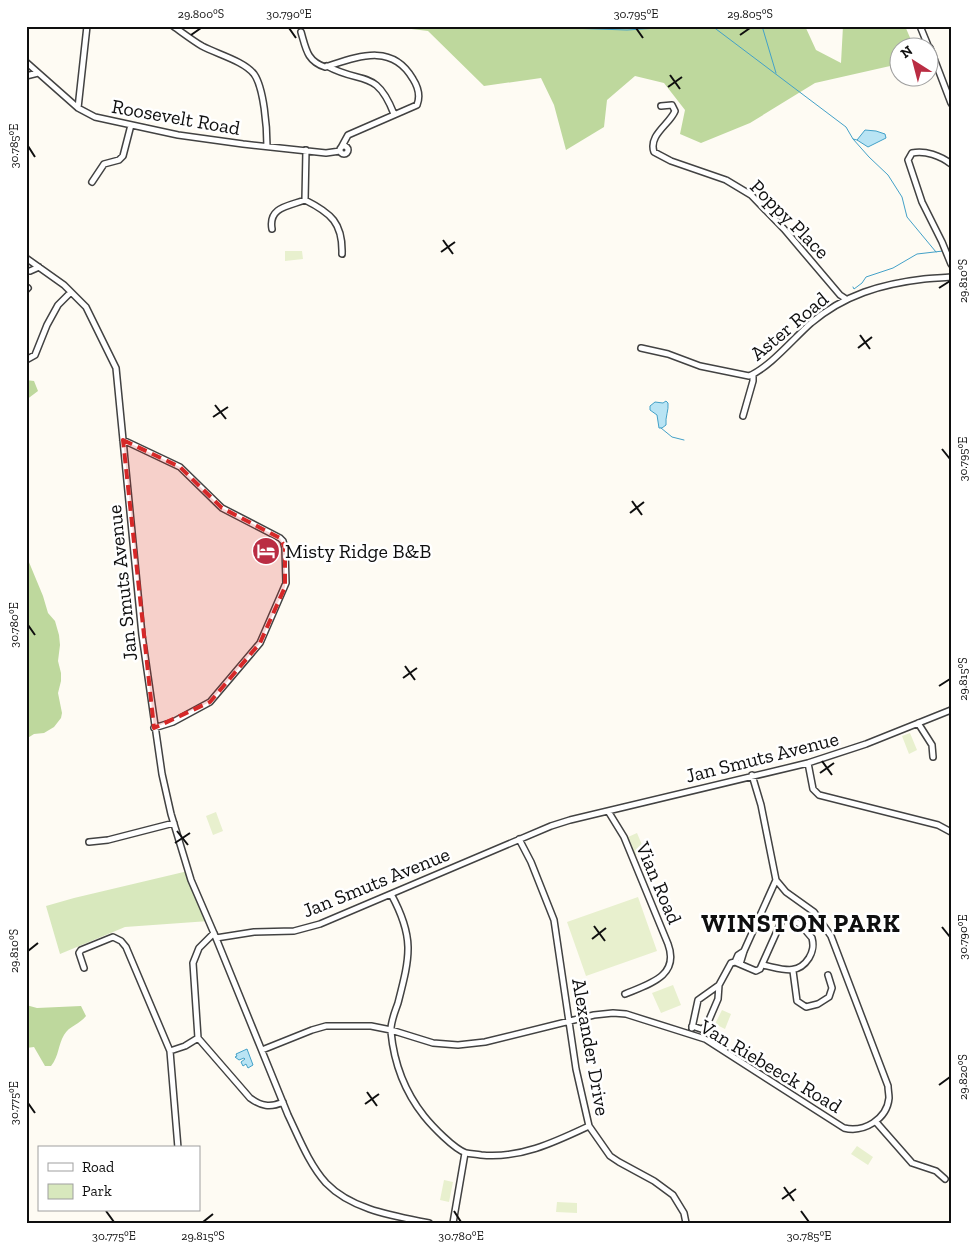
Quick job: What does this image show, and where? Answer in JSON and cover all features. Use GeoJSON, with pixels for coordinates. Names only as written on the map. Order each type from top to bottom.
{"type":"FeatureCollection","features":[{"type":"Feature","properties":{"kind":"street"},"geometry":{"type":"LineString","coordinates":[[78,108],[87,26]]}},
{"type":"Feature","properties":{"kind":"street"},"geometry":{"type":"LineString","coordinates":[[173,26],[201,45],[242,65],[254,74],[260,90],[267,129],[267,146]]}},
{"type":"Feature","properties":{"kind":"street"},"geometry":{"type":"LineString","coordinates":[[920,26],[925,38]]}},
{"type":"Feature","properties":{"kind":"street"},"geometry":{"type":"LineString","coordinates":[[301,32],[311,59],[320,65],[374,82],[384,93],[394,114],[417,105],[419,96],[415,82],[399,62],[388,57],[375,55],[342,60],[327,66]]}},
{"type":"Feature","properties":{"kind":"street","name":"Roosevelt Road"},"geometry":{"type":"LineString","coordinates":[[26,62],[78,108],[95,117],[169,134],[326,153],[341,149],[348,135],[394,114]]}},
{"type":"Feature","properties":{"kind":"street"},"geometry":{"type":"LineString","coordinates":[[26,76],[38,73]]}},
{"type":"Feature","properties":{"kind":"street"},"geometry":{"type":"LineString","coordinates":[[940,76],[951,103]]}},
{"type":"Feature","properties":{"kind":"street"},"geometry":{"type":"LineString","coordinates":[[65,97],[79,95]]}},
{"type":"Feature","properties":{"kind":"street","name":"Poppy Place"},"geometry":{"type":"LineString","coordinates":[[661,106],[672,105],[675,111],[655,138],[654,152],[683,166],[726,180],[751,195],[784,229],[840,295],[846,299]]}},
{"type":"Feature","properties":{"kind":"street"},"geometry":{"type":"LineString","coordinates":[[92,182],[104,164],[119,160],[123,156],[131,125]]}},
{"type":"Feature","properties":{"kind":"street"},"geometry":{"type":"LineString","coordinates":[[305,200],[306,150]]}},
{"type":"Feature","properties":{"kind":"street"},"geometry":{"type":"LineString","coordinates":[[951,164],[941,158],[918,152],[912,153],[908,160],[922,202],[951,264]]}},
{"type":"Feature","properties":{"kind":"street"},"geometry":{"type":"LineString","coordinates":[[272,229],[271,219],[276,212],[305,200]]}},
{"type":"Feature","properties":{"kind":"street"},"geometry":{"type":"LineString","coordinates":[[305,200],[336,222],[342,243],[342,254]]}},
{"type":"Feature","properties":{"kind":"street","name":"Jan Smuts Avenue"},"geometry":{"type":"LineString","coordinates":[[26,258],[71,292],[86,307],[115,365],[118,375],[142,635],[154,728],[162,774],[174,823],[191,880],[215,935],[299,930],[328,921],[561,822],[808,763],[845,752],[951,710]]}},
{"type":"Feature","properties":{"kind":"street"},"geometry":{"type":"LineString","coordinates":[[26,271],[39,267]]}},
{"type":"Feature","properties":{"kind":"street","name":"Aster Road"},"geometry":{"type":"LineString","coordinates":[[644,348],[668,354],[703,367],[747,376],[753,375],[816,319],[846,299],[900,283],[951,277]]}},
{"type":"Feature","properties":{"kind":"street"},"geometry":{"type":"LineString","coordinates":[[26,360],[36,354],[47,325],[58,305],[71,292]]}},
{"type":"Feature","properties":{"kind":"street"},"geometry":{"type":"LineString","coordinates":[[743,416],[753,375]]}},
{"type":"Feature","properties":{"kind":"street"},"geometry":{"type":"LineString","coordinates":[[123,440],[180,468],[222,508],[280,538],[286,548],[285,587],[260,643],[210,702],[173,722],[154,728]]}},
{"type":"Feature","properties":{"kind":"street"},"geometry":{"type":"LineString","coordinates":[[918,723],[930,739],[933,757]]}},
{"type":"Feature","properties":{"kind":"street"},"geometry":{"type":"LineString","coordinates":[[808,763],[814,789],[819,795],[938,825],[951,832]]}},
{"type":"Feature","properties":{"kind":"street"},"geometry":{"type":"LineString","coordinates":[[752,776],[761,805],[776,880],[786,892],[814,912],[831,936],[888,1086],[888,1104],[876,1122],[912,1163],[936,1171],[945,1180]]}},
{"type":"Feature","properties":{"kind":"street","name":"Vian Road"},"geometry":{"type":"LineString","coordinates":[[608,810],[624,837],[671,952],[671,962],[664,974],[655,981],[625,994]]}},
{"type":"Feature","properties":{"kind":"street"},"geometry":{"type":"LineString","coordinates":[[89,842],[108,840],[174,823]]}},
{"type":"Feature","properties":{"kind":"street","name":"Alexander Drive"},"geometry":{"type":"LineString","coordinates":[[519,839],[531,862],[554,920],[581,1096],[589,1126],[610,1156],[654,1181],[673,1195],[684,1213],[686,1223]]}},
{"type":"Feature","properties":{"kind":"street"},"geometry":{"type":"LineString","coordinates":[[738,963],[738,956],[744,951],[776,880]]}},
{"type":"Feature","properties":{"kind":"street"},"geometry":{"type":"LineString","coordinates":[[391,894],[404,919],[409,947],[408,962],[391,1030],[397,1064],[402,1079],[418,1109],[434,1129],[465,1153],[496,1156],[527,1151],[589,1126]]}},
{"type":"Feature","properties":{"kind":"street"},"geometry":{"type":"LineString","coordinates":[[692,1026],[701,1029],[706,1027],[718,999],[719,986],[731,963],[738,963],[756,971],[760,969],[782,920],[787,918],[800,924],[814,941],[813,950],[806,962],[793,971],[762,965]]}},
{"type":"Feature","properties":{"kind":"street"},"geometry":{"type":"LineString","coordinates":[[283,1102],[267,1106],[250,1098],[198,1038],[193,963],[199,948],[215,935],[283,1102],[302,1144],[326,1183],[364,1207],[394,1216],[429,1223]]}},
{"type":"Feature","properties":{"kind":"street"},"geometry":{"type":"LineString","coordinates":[[84,968],[79,953],[81,950],[113,937],[126,946],[170,1051],[178,1146]]}},
{"type":"Feature","properties":{"kind":"street"},"geometry":{"type":"LineString","coordinates":[[793,971],[797,1001],[806,1006],[818,1004],[829,997],[832,988],[828,974]]}},
{"type":"Feature","properties":{"kind":"street"},"geometry":{"type":"LineString","coordinates":[[690,1033],[698,1000],[719,986]]}},
{"type":"Feature","properties":{"kind":"street","name":"Van Riebeeck Road"},"geometry":{"type":"LineString","coordinates":[[262,1050],[326,1026],[356,1025],[391,1030],[433,1043],[458,1045],[485,1042],[602,1013],[626,1014],[705,1039],[844,1128],[858,1129],[876,1122]]}},
{"type":"Feature","properties":{"kind":"street"},"geometry":{"type":"LineString","coordinates":[[170,1051],[185,1046],[198,1038]]}},
{"type":"Feature","properties":{"kind":"street"},"geometry":{"type":"LineString","coordinates":[[453,1223],[465,1153]]}},
{"type":"Feature","properties":{"kind":"highlighted area"},"geometry":{"type":"Polygon","coordinates":[[[123,440],[180,467],[222,508],[280,538],[285,548],[285,587],[260,643],[210,702],[154,728],[123,440]]]}},
{"type":"Feature","properties":{"kind":"green space"},"geometry":{"type":"Polygon","coordinates":[[[387,26],[805,26],[816,50],[841,63],[843,26],[905,26],[910,38],[890,38],[890,66],[815,83],[750,123],[701,143],[680,134],[685,110],[664,83],[635,76],[607,100],[604,127],[566,150],[554,105],[541,78],[484,86],[428,31],[387,26]]]}},
{"type":"Feature","properties":{"kind":"green space"},"geometry":{"type":"Polygon","coordinates":[[[285,251],[302,251],[303,259],[285,261],[285,251]]]}},
{"type":"Feature","properties":{"kind":"green space"},"geometry":{"type":"Polygon","coordinates":[[[26,380],[34,381],[38,391],[26,400],[26,380]]]}},
{"type":"Feature","properties":{"kind":"green space"},"geometry":{"type":"Polygon","coordinates":[[[26,555],[48,613],[55,621],[59,635],[58,661],[61,681],[58,693],[62,713],[61,718],[54,727],[44,733],[34,734],[26,739],[26,555]]]}},
{"type":"Feature","properties":{"kind":"green space"},"geometry":{"type":"Polygon","coordinates":[[[910,733],[917,750],[909,754],[902,736],[910,733]]]}},
{"type":"Feature","properties":{"kind":"green space"},"geometry":{"type":"Polygon","coordinates":[[[216,812],[223,831],[213,835],[206,816],[216,812]]]}},
{"type":"Feature","properties":{"kind":"green space"},"geometry":{"type":"Polygon","coordinates":[[[637,833],[645,852],[635,855],[628,837],[637,833]]]}},
{"type":"Feature","properties":{"kind":"green space"},"geometry":{"type":"Polygon","coordinates":[[[188,871],[209,921],[125,927],[60,954],[46,906],[188,871]]]}},
{"type":"Feature","properties":{"kind":"green space"},"geometry":{"type":"Polygon","coordinates":[[[638,897],[657,951],[586,976],[567,922],[638,897]]]}},
{"type":"Feature","properties":{"kind":"green space"},"geometry":{"type":"Polygon","coordinates":[[[673,985],[681,1005],[661,1013],[652,993],[673,985]]]}},
{"type":"Feature","properties":{"kind":"green space"},"geometry":{"type":"Polygon","coordinates":[[[26,1005],[37,1008],[81,1006],[86,1016],[66,1032],[51,1066],[45,1066],[34,1047],[26,1048],[26,1005]]]}},
{"type":"Feature","properties":{"kind":"green space"},"geometry":{"type":"Polygon","coordinates":[[[722,1010],[731,1014],[725,1029],[715,1024],[722,1010]]]}},
{"type":"Feature","properties":{"kind":"green space"},"geometry":{"type":"Polygon","coordinates":[[[857,1146],[873,1157],[868,1165],[851,1154],[857,1146]]]}},
{"type":"Feature","properties":{"kind":"green space"},"geometry":{"type":"Polygon","coordinates":[[[444,1180],[453,1182],[449,1202],[440,1200],[444,1180]]]}},
{"type":"Feature","properties":{"kind":"green space"},"geometry":{"type":"Polygon","coordinates":[[[557,1202],[577,1203],[577,1213],[556,1212],[557,1202]]]}},
{"type":"Feature","properties":{"kind":"water"},"geometry":{"type":"Polygon","coordinates":[[[865,130],[885,134],[886,138],[868,147],[857,140],[865,130]]]}},
{"type":"Feature","properties":{"kind":"water"},"geometry":{"type":"Polygon","coordinates":[[[666,401],[668,406],[666,425],[659,428],[657,415],[650,410],[650,406],[655,402],[663,403],[666,401]]]}},
{"type":"Feature","properties":{"kind":"water"},"geometry":{"type":"Polygon","coordinates":[[[247,1049],[253,1065],[248,1068],[246,1064],[243,1066],[241,1062],[244,1058],[239,1060],[235,1057],[237,1056],[236,1054],[247,1049]]]}},
{"type":"Feature","properties":{"kind":"waterway"},"geometry":{"type":"LineString","coordinates":[[509,26],[627,30],[689,26]]}},
{"type":"Feature","properties":{"kind":"waterway"},"geometry":{"type":"LineString","coordinates":[[712,26],[846,127],[853,139],[857,140]]}},
{"type":"Feature","properties":{"kind":"waterway"},"geometry":{"type":"LineString","coordinates":[[762,26],[776,73]]}},
{"type":"Feature","properties":{"kind":"waterway"},"geometry":{"type":"LineString","coordinates":[[853,139],[888,175],[902,197],[907,217],[936,252]]}},
{"type":"Feature","properties":{"kind":"waterway"},"geometry":{"type":"LineString","coordinates":[[853,287],[854,289],[862,283],[866,277],[893,268],[917,254],[943,251]]}},
{"type":"Feature","properties":{"kind":"waterway"},"geometry":{"type":"LineString","coordinates":[[661,428],[672,437],[684,440]]}},
{"type":"Feature","properties":{"kind":"place","name":"Misty Ridge B&B"},"geometry":{"type":"Point","coordinates":[266,551]}},
{"type":"Feature","properties":{"kind":"district","name":"WINSTON PARK"},"geometry":{"type":"Point","coordinates":[801,923]}}]}
